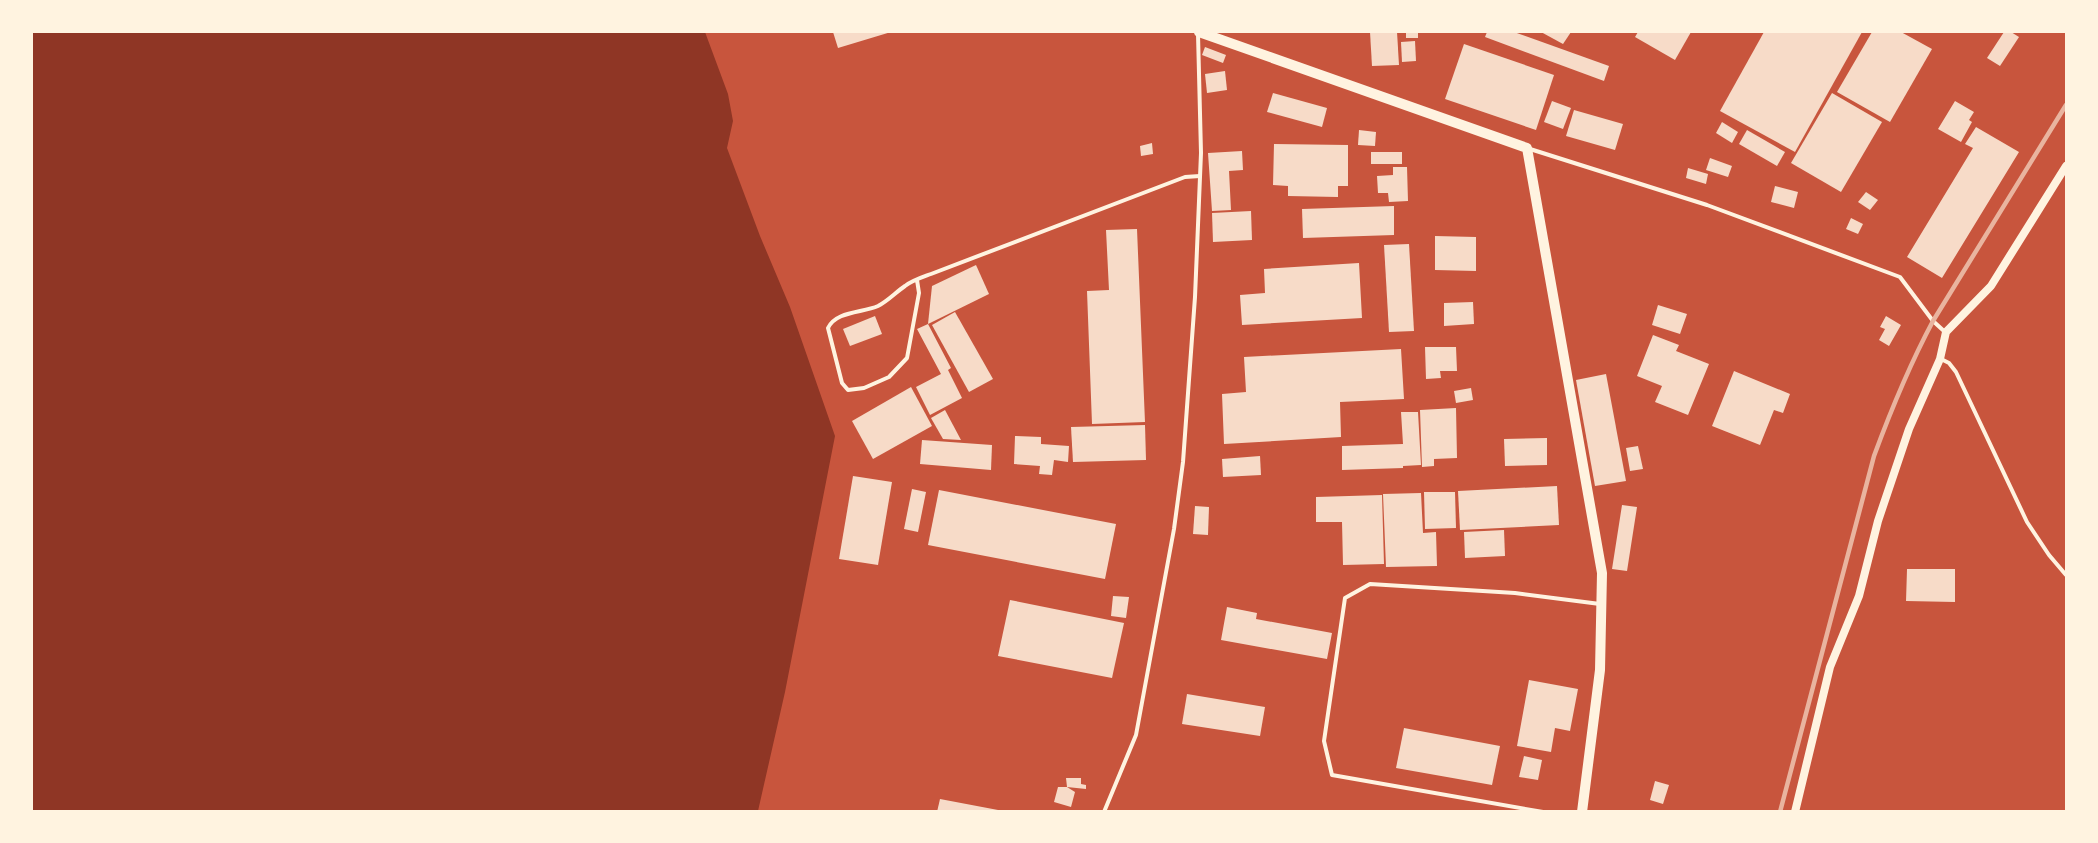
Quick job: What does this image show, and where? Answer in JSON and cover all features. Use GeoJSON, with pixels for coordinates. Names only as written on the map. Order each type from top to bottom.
{"type":"FeatureCollection","features":[{"type":"Feature","properties":{"kind":"main road"},"geometry":{"type":"LineString","coordinates":[[1198,32],[1527,148],[1602,573],[1600,670],[1582,812]]}},
{"type":"Feature","properties":{"kind":"street"},"geometry":{"type":"LineString","coordinates":[[1795,812],[1830,667],[1859,596],[1878,521],[1909,429],[1940,359],[1946,332],[1991,286],[2067,166]]}},
{"type":"Feature","properties":{"kind":"lane"},"geometry":{"type":"LineString","coordinates":[[1104,812],[1136,735],[1184,462],[1200,176],[1198,32]]}},
{"type":"Feature","properties":{"kind":"lane"},"geometry":{"type":"LineString","coordinates":[[1527,148],[1707,205],[1900,277],[1933,321],[1946,332]]}},
{"type":"Feature","properties":{"kind":"lane"},"geometry":{"type":"LineString","coordinates":[[917,280],[919,293],[907,358],[889,377],[864,388],[848,390],[842,383],[828,328],[831,321],[840,316],[880,305],[905,285],[917,280],[1118,201],[1185,177],[1200,176]]}},
{"type":"Feature","properties":{"kind":"lane"},"geometry":{"type":"LineString","coordinates":[[1940,359],[1949,363],[1956,372],[2026,522],[2049,555],[2067,575]]}},
{"type":"Feature","properties":{"kind":"lane"},"geometry":{"type":"LineString","coordinates":[[1544,812],[1332,775],[1324,741],[1345,598],[1370,584],[1515,594],[1601,604]]}},
{"type":"Feature","properties":{"kind":"shaded area"},"geometry":{"type":"Polygon","coordinates":[[[32,32],[705,32],[728,94],[733,121],[727,148],[790,307],[835,436],[785,692],[758,811],[32,811],[32,32]]]}},
{"type":"Feature","properties":{"kind":"building"},"geometry":{"type":"Polygon","coordinates":[[[833,32],[891,32],[838,48],[833,32]]]}},
{"type":"Feature","properties":{"kind":"building"},"geometry":{"type":"Polygon","coordinates":[[[1370,32],[1397,32],[1399,65],[1372,66],[1370,32]]]}},
{"type":"Feature","properties":{"kind":"building"},"geometry":{"type":"Polygon","coordinates":[[[1406,32],[1418,32],[1418,38],[1406,38],[1406,32]]]}},
{"type":"Feature","properties":{"kind":"building"},"geometry":{"type":"Polygon","coordinates":[[[1487,32],[1514,32],[1609,66],[1604,81],[1485,37],[1487,32]]]}},
{"type":"Feature","properties":{"kind":"building"},"geometry":{"type":"Polygon","coordinates":[[[1541,32],[1571,32],[1563,44],[1541,32]]]}},
{"type":"Feature","properties":{"kind":"building"},"geometry":{"type":"Polygon","coordinates":[[[1638,32],[1691,32],[1675,60],[1635,37],[1638,32]]]}},
{"type":"Feature","properties":{"kind":"building"},"geometry":{"type":"Polygon","coordinates":[[[1764,32],[1862,32],[1795,152],[1720,111],[1764,32]]]}},
{"type":"Feature","properties":{"kind":"building"},"geometry":{"type":"Polygon","coordinates":[[[1872,32],[1901,32],[1932,49],[1890,122],[1837,92],[1872,32]]]}},
{"type":"Feature","properties":{"kind":"building"},"geometry":{"type":"Polygon","coordinates":[[[2004,32],[2011,32],[2019,37],[2000,66],[1987,58],[2004,32]]]}},
{"type":"Feature","properties":{"kind":"building"},"geometry":{"type":"Polygon","coordinates":[[[1415,41],[1416,61],[1402,62],[1401,42],[1415,41]]]}},
{"type":"Feature","properties":{"kind":"building"},"geometry":{"type":"Polygon","coordinates":[[[1464,44],[1554,75],[1536,130],[1445,99],[1464,44]]]}},
{"type":"Feature","properties":{"kind":"building"},"geometry":{"type":"Polygon","coordinates":[[[1205,47],[1226,55],[1223,63],[1202,55],[1205,47]]]}},
{"type":"Feature","properties":{"kind":"building"},"geometry":{"type":"Polygon","coordinates":[[[1225,71],[1227,90],[1207,93],[1205,74],[1225,71]]]}},
{"type":"Feature","properties":{"kind":"building"},"geometry":{"type":"Polygon","coordinates":[[[1273,93],[1327,108],[1322,127],[1267,112],[1273,93]]]}},
{"type":"Feature","properties":{"kind":"building"},"geometry":{"type":"Polygon","coordinates":[[[1832,93],[1882,122],[1841,192],[1791,163],[1832,93]]]}},
{"type":"Feature","properties":{"kind":"building"},"geometry":{"type":"Polygon","coordinates":[[[1552,101],[1571,108],[1563,129],[1544,122],[1552,101]]]}},
{"type":"Feature","properties":{"kind":"building"},"geometry":{"type":"Polygon","coordinates":[[[1955,101],[1974,112],[1969,120],[1972,122],[1961,142],[1938,129],[1955,101]]]}},
{"type":"Feature","properties":{"kind":"building"},"geometry":{"type":"Polygon","coordinates":[[[1574,110],[1623,124],[1615,150],[1566,136],[1574,110]]]}},
{"type":"Feature","properties":{"kind":"building"},"geometry":{"type":"Polygon","coordinates":[[[1722,122],[1738,132],[1732,143],[1716,133],[1722,122]]]}},
{"type":"Feature","properties":{"kind":"building"},"geometry":{"type":"Polygon","coordinates":[[[1976,127],[2019,152],[1942,278],[1907,257],[1973,148],[1965,144],[1976,127]]]}},
{"type":"Feature","properties":{"kind":"building"},"geometry":{"type":"Polygon","coordinates":[[[1359,130],[1376,132],[1375,146],[1358,145],[1359,130]]]}},
{"type":"Feature","properties":{"kind":"building"},"geometry":{"type":"Polygon","coordinates":[[[1747,130],[1785,152],[1777,166],[1739,144],[1747,130]]]}},
{"type":"Feature","properties":{"kind":"building"},"geometry":{"type":"Polygon","coordinates":[[[1152,143],[1153,154],[1141,156],[1140,146],[1152,143]]]}},
{"type":"Feature","properties":{"kind":"building"},"geometry":{"type":"Polygon","coordinates":[[[1274,144],[1348,145],[1348,186],[1338,186],[1338,197],[1288,196],[1288,186],[1273,185],[1274,144]]]}},
{"type":"Feature","properties":{"kind":"building"},"geometry":{"type":"Polygon","coordinates":[[[1242,151],[1243,170],[1229,171],[1231,210],[1212,211],[1208,153],[1242,151]]]}},
{"type":"Feature","properties":{"kind":"building"},"geometry":{"type":"Polygon","coordinates":[[[1371,152],[1402,152],[1402,164],[1371,164],[1371,152]]]}},
{"type":"Feature","properties":{"kind":"building"},"geometry":{"type":"Polygon","coordinates":[[[1710,158],[1732,166],[1728,177],[1706,170],[1710,158]]]}},
{"type":"Feature","properties":{"kind":"building"},"geometry":{"type":"Polygon","coordinates":[[[1393,167],[1407,167],[1408,201],[1389,202],[1388,193],[1378,193],[1377,176],[1393,175],[1393,167]]]}},
{"type":"Feature","properties":{"kind":"building"},"geometry":{"type":"Polygon","coordinates":[[[1688,168],[1708,174],[1706,184],[1686,178],[1688,168]]]}},
{"type":"Feature","properties":{"kind":"building"},"geometry":{"type":"Polygon","coordinates":[[[1775,186],[1798,192],[1794,208],[1771,202],[1775,186]]]}},
{"type":"Feature","properties":{"kind":"building"},"geometry":{"type":"Polygon","coordinates":[[[1866,192],[1878,200],[1870,210],[1858,202],[1866,192]]]}},
{"type":"Feature","properties":{"kind":"building"},"geometry":{"type":"Polygon","coordinates":[[[1394,206],[1394,235],[1303,238],[1302,209],[1394,206]]]}},
{"type":"Feature","properties":{"kind":"building"},"geometry":{"type":"Polygon","coordinates":[[[1251,211],[1252,240],[1213,242],[1212,213],[1251,211]]]}},
{"type":"Feature","properties":{"kind":"building"},"geometry":{"type":"Polygon","coordinates":[[[1851,218],[1863,224],[1858,234],[1846,229],[1851,218]]]}},
{"type":"Feature","properties":{"kind":"building"},"geometry":{"type":"Polygon","coordinates":[[[1137,229],[1145,422],[1092,424],[1087,291],[1109,290],[1106,230],[1137,229]]]}},
{"type":"Feature","properties":{"kind":"building"},"geometry":{"type":"Polygon","coordinates":[[[1435,236],[1476,237],[1476,271],[1435,270],[1435,236]]]}},
{"type":"Feature","properties":{"kind":"building"},"geometry":{"type":"Polygon","coordinates":[[[1409,244],[1414,331],[1389,332],[1384,245],[1409,244]]]}},
{"type":"Feature","properties":{"kind":"building"},"geometry":{"type":"Polygon","coordinates":[[[1359,263],[1362,318],[1242,325],[1240,295],[1265,293],[1264,269],[1359,263]]]}},
{"type":"Feature","properties":{"kind":"building"},"geometry":{"type":"Polygon","coordinates":[[[976,265],[989,294],[928,324],[932,286],[976,265]]]}},
{"type":"Feature","properties":{"kind":"building"},"geometry":{"type":"Polygon","coordinates":[[[1473,302],[1474,324],[1444,326],[1444,303],[1473,302]]]}},
{"type":"Feature","properties":{"kind":"building"},"geometry":{"type":"Polygon","coordinates":[[[1658,305],[1687,314],[1680,334],[1652,325],[1658,305]]]}},
{"type":"Feature","properties":{"kind":"building"},"geometry":{"type":"Polygon","coordinates":[[[955,312],[993,379],[969,392],[932,325],[955,312]]]}},
{"type":"Feature","properties":{"kind":"building"},"geometry":{"type":"Polygon","coordinates":[[[875,316],[882,334],[850,346],[843,329],[875,316]]]}},
{"type":"Feature","properties":{"kind":"building"},"geometry":{"type":"Polygon","coordinates":[[[1886,316],[1901,325],[1889,346],[1879,340],[1885,329],[1880,327],[1886,316]]]}},
{"type":"Feature","properties":{"kind":"building"},"geometry":{"type":"Polygon","coordinates":[[[928,324],[951,368],[948,370],[962,398],[930,415],[916,387],[941,374],[917,329],[928,324]]]}},
{"type":"Feature","properties":{"kind":"building"},"geometry":{"type":"Polygon","coordinates":[[[1653,335],[1679,345],[1676,351],[1709,364],[1688,415],[1655,402],[1662,386],[1637,376],[1653,335]]]}},
{"type":"Feature","properties":{"kind":"building"},"geometry":{"type":"Polygon","coordinates":[[[1425,347],[1456,347],[1457,371],[1440,371],[1441,378],[1426,379],[1425,347]]]}},
{"type":"Feature","properties":{"kind":"building"},"geometry":{"type":"Polygon","coordinates":[[[1401,349],[1404,399],[1340,402],[1341,437],[1224,444],[1222,394],[1246,392],[1244,357],[1401,349]]]}},
{"type":"Feature","properties":{"kind":"building"},"geometry":{"type":"Polygon","coordinates":[[[1734,371],[1790,394],[1783,413],[1774,410],[1760,445],[1712,426],[1734,371]]]}},
{"type":"Feature","properties":{"kind":"building"},"geometry":{"type":"Polygon","coordinates":[[[1606,374],[1626,481],[1595,486],[1576,380],[1606,374]]]}},
{"type":"Feature","properties":{"kind":"building"},"geometry":{"type":"Polygon","coordinates":[[[911,387],[932,426],[873,459],[852,421],[911,387]]]}},
{"type":"Feature","properties":{"kind":"building"},"geometry":{"type":"Polygon","coordinates":[[[1471,388],[1473,400],[1456,403],[1454,391],[1471,388]]]}},
{"type":"Feature","properties":{"kind":"building"},"geometry":{"type":"Polygon","coordinates":[[[1456,408],[1457,458],[1434,459],[1434,466],[1422,467],[1420,410],[1456,408]]]}},
{"type":"Feature","properties":{"kind":"building"},"geometry":{"type":"Polygon","coordinates":[[[945,410],[961,440],[943,439],[931,418],[945,410]]]}},
{"type":"Feature","properties":{"kind":"building"},"geometry":{"type":"Polygon","coordinates":[[[1401,412],[1418,412],[1421,465],[1403,466],[1403,468],[1342,470],[1342,446],[1403,444],[1401,412]]]}},
{"type":"Feature","properties":{"kind":"building"},"geometry":{"type":"Polygon","coordinates":[[[1145,425],[1146,460],[1073,462],[1071,427],[1145,425]]]}},
{"type":"Feature","properties":{"kind":"building"},"geometry":{"type":"Polygon","coordinates":[[[1015,436],[1041,437],[1041,444],[1069,446],[1068,462],[1054,460],[1052,475],[1039,474],[1040,466],[1014,464],[1015,436]]]}},
{"type":"Feature","properties":{"kind":"building"},"geometry":{"type":"Polygon","coordinates":[[[1547,438],[1547,465],[1505,466],[1504,439],[1547,438]]]}},
{"type":"Feature","properties":{"kind":"building"},"geometry":{"type":"Polygon","coordinates":[[[922,440],[992,445],[991,470],[920,464],[922,440]]]}},
{"type":"Feature","properties":{"kind":"building"},"geometry":{"type":"Polygon","coordinates":[[[1638,446],[1643,469],[1630,471],[1626,448],[1638,446]]]}},
{"type":"Feature","properties":{"kind":"building"},"geometry":{"type":"Polygon","coordinates":[[[1260,456],[1261,475],[1223,477],[1222,459],[1260,456]]]}},
{"type":"Feature","properties":{"kind":"building"},"geometry":{"type":"Polygon","coordinates":[[[853,476],[892,482],[878,565],[839,559],[853,476]]]}},
{"type":"Feature","properties":{"kind":"building"},"geometry":{"type":"Polygon","coordinates":[[[1557,486],[1559,525],[1460,530],[1458,491],[1557,486]]]}},
{"type":"Feature","properties":{"kind":"building"},"geometry":{"type":"Polygon","coordinates":[[[912,489],[926,492],[918,532],[904,529],[912,489]]]}},
{"type":"Feature","properties":{"kind":"building"},"geometry":{"type":"Polygon","coordinates":[[[939,490],[1116,524],[1105,579],[928,545],[939,490]]]}},
{"type":"Feature","properties":{"kind":"building"},"geometry":{"type":"Polygon","coordinates":[[[1424,492],[1455,492],[1456,528],[1425,529],[1424,492]]]}},
{"type":"Feature","properties":{"kind":"building"},"geometry":{"type":"Polygon","coordinates":[[[1421,493],[1423,533],[1436,532],[1437,566],[1386,567],[1383,494],[1421,493]]]}},
{"type":"Feature","properties":{"kind":"building"},"geometry":{"type":"Polygon","coordinates":[[[1382,495],[1384,564],[1343,565],[1342,522],[1316,522],[1316,497],[1382,495]]]}},
{"type":"Feature","properties":{"kind":"building"},"geometry":{"type":"Polygon","coordinates":[[[1622,505],[1637,507],[1627,571],[1612,569],[1622,505]]]}},
{"type":"Feature","properties":{"kind":"building"},"geometry":{"type":"Polygon","coordinates":[[[1195,506],[1209,507],[1208,535],[1193,534],[1195,506]]]}},
{"type":"Feature","properties":{"kind":"building"},"geometry":{"type":"Polygon","coordinates":[[[1504,530],[1505,556],[1465,558],[1464,532],[1504,530]]]}},
{"type":"Feature","properties":{"kind":"building"},"geometry":{"type":"Polygon","coordinates":[[[1907,569],[1955,569],[1955,602],[1906,601],[1907,569]]]}},
{"type":"Feature","properties":{"kind":"building"},"geometry":{"type":"Polygon","coordinates":[[[1113,596],[1129,597],[1126,618],[1111,616],[1113,596]]]}},
{"type":"Feature","properties":{"kind":"building"},"geometry":{"type":"Polygon","coordinates":[[[1010,600],[1124,623],[1112,678],[998,656],[1010,600]]]}},
{"type":"Feature","properties":{"kind":"building"},"geometry":{"type":"Polygon","coordinates":[[[1227,607],[1257,613],[1256,619],[1332,633],[1327,659],[1221,640],[1227,607]]]}},
{"type":"Feature","properties":{"kind":"building"},"geometry":{"type":"Polygon","coordinates":[[[1529,680],[1578,689],[1570,731],[1555,728],[1551,752],[1517,746],[1529,680]]]}},
{"type":"Feature","properties":{"kind":"building"},"geometry":{"type":"Polygon","coordinates":[[[1187,694],[1265,707],[1260,736],[1182,724],[1187,694]]]}},
{"type":"Feature","properties":{"kind":"building"},"geometry":{"type":"Polygon","coordinates":[[[1404,728],[1500,746],[1492,785],[1396,768],[1404,728]]]}},
{"type":"Feature","properties":{"kind":"building"},"geometry":{"type":"Polygon","coordinates":[[[1524,756],[1542,760],[1538,780],[1519,777],[1524,756]]]}},
{"type":"Feature","properties":{"kind":"building"},"geometry":{"type":"Polygon","coordinates":[[[1066,778],[1081,778],[1081,784],[1086,785],[1086,789],[1067,787],[1066,778]]]}},
{"type":"Feature","properties":{"kind":"building"},"geometry":{"type":"Polygon","coordinates":[[[1655,781],[1669,785],[1663,804],[1650,800],[1655,781]]]}},
{"type":"Feature","properties":{"kind":"building"},"geometry":{"type":"Polygon","coordinates":[[[1058,787],[1067,787],[1075,792],[1071,807],[1054,802],[1058,787]]]}},
{"type":"Feature","properties":{"kind":"building"},"geometry":{"type":"Polygon","coordinates":[[[940,799],[998,810],[997,812],[937,812],[940,799]]]}},
{"type":"Feature","properties":{"kind":"railway"},"geometry":{"type":"LineString","coordinates":[[1780,812],[1874,456],[1894,404],[1933,321],[2066,105]]}}]}
